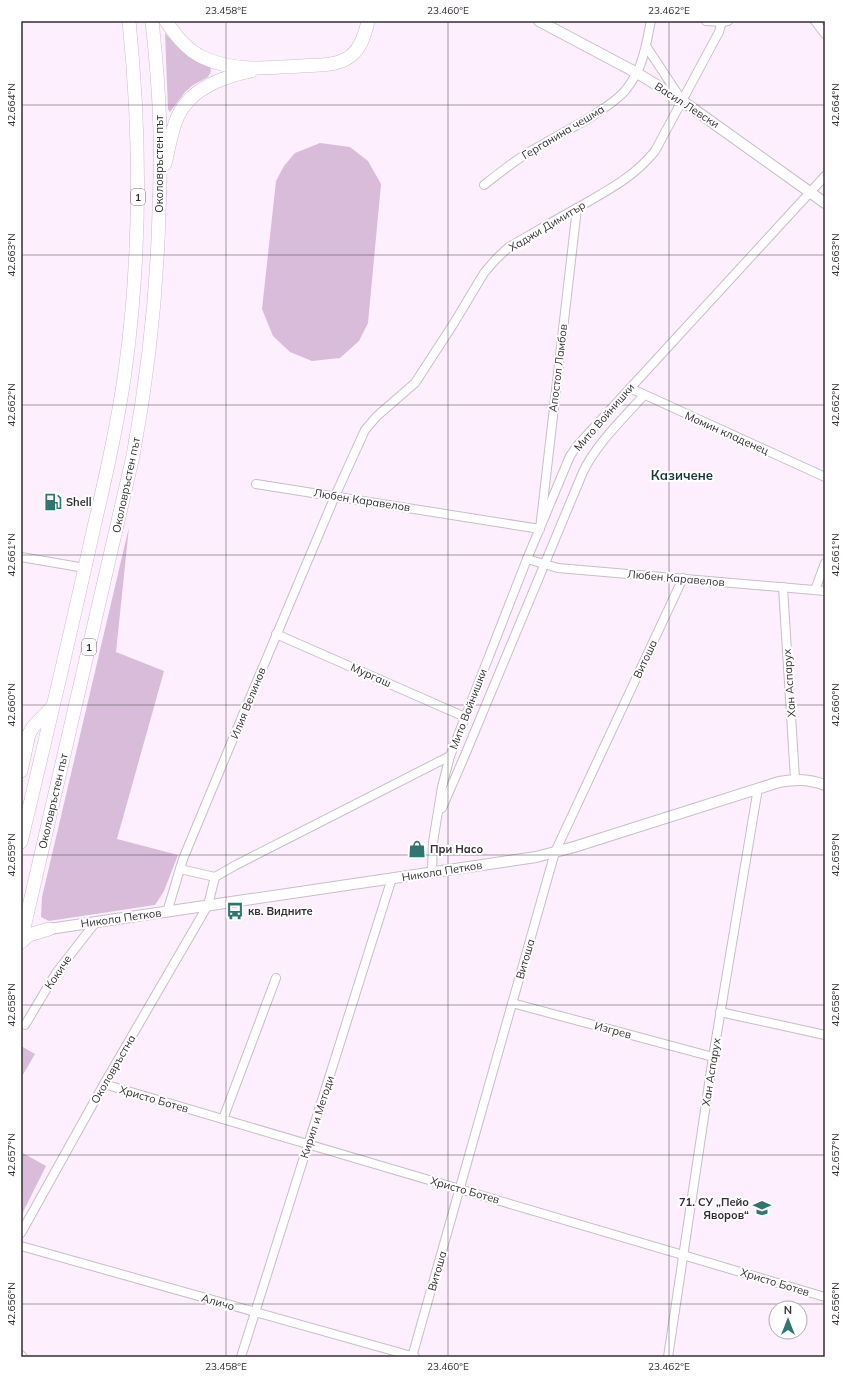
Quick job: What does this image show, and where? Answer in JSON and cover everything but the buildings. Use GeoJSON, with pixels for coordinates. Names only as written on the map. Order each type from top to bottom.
{"type":"FeatureCollection","features":[{"type":"Feature","properties":{"kind":"highway","name":"Околовръстен път"},"geometry":{"type":"LineString","coordinates":[[21,842],[85,568],[118,414],[125,373],[132,310],[136,251],[138,162],[136,97],[129,21]]}},
{"type":"Feature","properties":{"kind":"highway","name":"Околовръстен път"},"geometry":{"type":"LineString","coordinates":[[21,941],[108,565],[140,418],[147,376],[154,313],[158,253],[160,178],[160,131],[156,58],[152,21]]}},
{"type":"Feature","properties":{"kind":"highway"},"geometry":{"type":"LineString","coordinates":[[166,21],[175,35],[202,57],[218,63],[261,69]]}},
{"type":"Feature","properties":{"kind":"highway"},"geometry":{"type":"LineString","coordinates":[[160,178],[178,116],[191,99],[204,88],[236,74],[261,69],[314,66],[346,59],[354,53],[361,44],[368,21]]}},
{"type":"Feature","properties":{"kind":"highway"},"geometry":{"type":"LineString","coordinates":[[21,771],[29,734],[33,727],[53,706]]}},
{"type":"Feature","properties":{"kind":"highway"},"geometry":{"type":"LineString","coordinates":[[28,908],[41,925],[49,929]]}},
{"type":"Feature","properties":{"kind":"highway"},"geometry":{"type":"LineString","coordinates":[[21,941],[29,935],[49,929]]}},
{"type":"Feature","properties":{"kind":"street","name":"Васил Левски"},"geometry":{"type":"LineString","coordinates":[[539,21],[637,73],[682,100],[825,203]]}},
{"type":"Feature","properties":{"kind":"street","name":"Герганина чешма"},"geometry":{"type":"LineString","coordinates":[[484,185],[505,168],[612,102],[625,91],[637,73],[646,46],[651,21]]}},
{"type":"Feature","properties":{"kind":"street"},"geometry":{"type":"LineString","coordinates":[[706,21],[724,21]]}},
{"type":"Feature","properties":{"kind":"street","name":"Хаджи Димитър"},"geometry":{"type":"LineString","coordinates":[[335,496],[365,430],[377,416],[415,383],[484,273],[496,259],[509,247],[614,187],[644,165],[655,151],[724,21]]}},
{"type":"Feature","properties":{"kind":"street"},"geometry":{"type":"LineString","coordinates":[[815,21],[825,34]]}},
{"type":"Feature","properties":{"kind":"street"},"geometry":{"type":"LineString","coordinates":[[646,46],[682,100]]}},
{"type":"Feature","properties":{"kind":"street","name":"Мито Войнишки"},"geometry":{"type":"LineString","coordinates":[[432,872],[433,842],[442,787],[450,756],[527,559],[570,456],[577,446],[825,176]]}},
{"type":"Feature","properties":{"kind":"street","name":"Апостол Ламбов"},"geometry":{"type":"LineString","coordinates":[[540,528],[577,208]]}},
{"type":"Feature","properties":{"kind":"street","name":"Момин кладенец"},"geometry":{"type":"LineString","coordinates":[[630,388],[825,477]]}},
{"type":"Feature","properties":{"kind":"street","name":"Мито Войнишки"},"geometry":{"type":"LineString","coordinates":[[438,818],[466,755],[582,472],[590,457],[644,395]]}},
{"type":"Feature","properties":{"kind":"street","name":"Любен Каравелов"},"geometry":{"type":"LineString","coordinates":[[256,484],[540,528]]}},
{"type":"Feature","properties":{"kind":"street","name":"Илия Велинов"},"geometry":{"type":"LineString","coordinates":[[167,912],[180,869],[276,634],[335,496]]}},
{"type":"Feature","properties":{"kind":"street"},"geometry":{"type":"LineString","coordinates":[[21,557],[85,568]]}},
{"type":"Feature","properties":{"kind":"street","name":"Любен Каравелов"},"geometry":{"type":"LineString","coordinates":[[527,559],[558,568],[825,591]]}},
{"type":"Feature","properties":{"kind":"street"},"geometry":{"type":"LineString","coordinates":[[815,590],[825,563]]}},
{"type":"Feature","properties":{"kind":"street","name":"Витоша"},"geometry":{"type":"LineString","coordinates":[[413,1357],[555,852],[683,578]]}},
{"type":"Feature","properties":{"kind":"street","name":"Хан Аспарух"},"geometry":{"type":"LineString","coordinates":[[783,587],[795,779]]}},
{"type":"Feature","properties":{"kind":"street","name":"Мургаш"},"geometry":{"type":"LineString","coordinates":[[276,634],[465,716]]}},
{"type":"Feature","properties":{"kind":"street","name":"Мито Войнишки"},"geometry":{"type":"LineString","coordinates":[[214,877],[450,756]]}},
{"type":"Feature","properties":{"kind":"street","name":"Никола Петков"},"geometry":{"type":"LineString","coordinates":[[49,929],[536,857],[779,782],[795,779],[825,785]]}},
{"type":"Feature","properties":{"kind":"street","name":"Хан Аспарух"},"geometry":{"type":"LineString","coordinates":[[668,1357],[720,1012],[758,788]]}},
{"type":"Feature","properties":{"kind":"street"},"geometry":{"type":"LineString","coordinates":[[180,869],[214,877],[208,905]]}},
{"type":"Feature","properties":{"kind":"street","name":"Кирил и Методи"},"geometry":{"type":"LineString","coordinates":[[241,1357],[392,878]]}},
{"type":"Feature","properties":{"kind":"street","name":"Околовръстна"},"geometry":{"type":"LineString","coordinates":[[21,1233],[104,1084],[208,905]]}},
{"type":"Feature","properties":{"kind":"street","name":"Кокиче"},"geometry":{"type":"LineString","coordinates":[[25,1025],[56,973],[95,922]]}},
{"type":"Feature","properties":{"kind":"street"},"geometry":{"type":"LineString","coordinates":[[223,1119],[276,978]]}},
{"type":"Feature","properties":{"kind":"street","name":"Изгрев"},"geometry":{"type":"LineString","coordinates":[[512,1003],[713,1057]]}},
{"type":"Feature","properties":{"kind":"street"},"geometry":{"type":"LineString","coordinates":[[720,1012],[825,1035]]}},
{"type":"Feature","properties":{"kind":"street","name":"Христо Ботев"},"geometry":{"type":"LineString","coordinates":[[104,1084],[825,1296]]}},
{"type":"Feature","properties":{"kind":"street","name":"Аличо"},"geometry":{"type":"LineString","coordinates":[[21,1246],[413,1357]]}},
{"type":"Feature","properties":{"kind":"shaded area"},"geometry":{"type":"Polygon","coordinates":[[[165,33],[176,45],[192,57],[210,66],[211,71],[208,77],[193,85],[185,92],[170,112],[168,109],[165,33]]]}},
{"type":"Feature","properties":{"kind":"shaded area"},"geometry":{"type":"Polygon","coordinates":[[[320,143],[350,147],[368,161],[381,184],[368,323],[359,341],[340,358],[312,361],[290,352],[273,336],[262,309],[276,181],[284,166],[295,153],[320,143]]]}},
{"type":"Feature","properties":{"kind":"shaded area"},"geometry":{"type":"Polygon","coordinates":[[[129,527],[116,652],[164,671],[117,839],[178,855],[164,891],[155,905],[49,921],[41,917],[42,897],[129,527]]]}},
{"type":"Feature","properties":{"kind":"shaded area"},"geometry":{"type":"Polygon","coordinates":[[[21,1046],[35,1054],[21,1078],[21,1046]]]}},
{"type":"Feature","properties":{"kind":"shaded area"},"geometry":{"type":"Polygon","coordinates":[[[21,1152],[46,1166],[21,1216],[21,1152]]]}},
{"type":"Feature","properties":{"kind":"place","name":"Shell"},"geometry":{"type":"Point","coordinates":[53,502]}},
{"type":"Feature","properties":{"kind":"place","name":"При Насо"},"geometry":{"type":"Point","coordinates":[417,849]}},
{"type":"Feature","properties":{"kind":"place","name":"кв. Видните"},"geometry":{"type":"Point","coordinates":[235,911]}},
{"type":"Feature","properties":{"kind":"place","name":"71. СУ „Пейо Яворов“"},"geometry":{"type":"Point","coordinates":[762,1208]}},
{"type":"Feature","properties":{"kind":"district","name":"Казичене"},"geometry":{"type":"Point","coordinates":[682,475]}}]}
